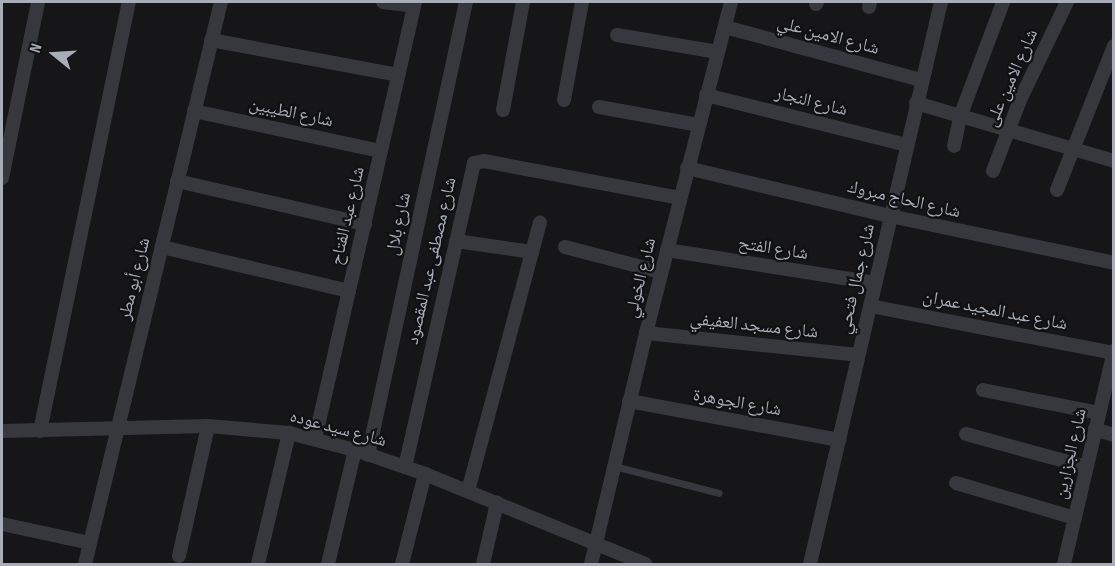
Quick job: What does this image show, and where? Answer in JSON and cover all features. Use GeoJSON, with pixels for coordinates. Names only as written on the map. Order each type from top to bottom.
{"type":"FeatureCollection","features":[{"type":"Feature","properties":{"kind":"street"},"geometry":{"type":"LineString","coordinates":[[2,178],[38,2]]}},
{"type":"Feature","properties":{"kind":"street"},"geometry":{"type":"LineString","coordinates":[[40,431],[129,2]]}},
{"type":"Feature","properties":{"kind":"street","name":"شارع أبو مطر"},"geometry":{"type":"LineString","coordinates":[[85,564],[221,2]]}},
{"type":"Feature","properties":{"kind":"street"},"geometry":{"type":"LineString","coordinates":[[383,2],[415,4]]}},
{"type":"Feature","properties":{"kind":"street","name":"شارع بلال"},"geometry":{"type":"LineString","coordinates":[[328,564],[362,452],[466,2]]}},
{"type":"Feature","properties":{"kind":"street"},"geometry":{"type":"LineString","coordinates":[[503,110],[523,2]]}},
{"type":"Feature","properties":{"kind":"street"},"geometry":{"type":"LineString","coordinates":[[564,100],[582,2]]}},
{"type":"Feature","properties":{"kind":"street","name":"شارع الخولي"},"geometry":{"type":"LineString","coordinates":[[591,564],[661,272],[731,2]]}},
{"type":"Feature","properties":{"kind":"street","name":"شارع جمال فتحي"},"geometry":{"type":"LineString","coordinates":[[810,564],[941,2]]}},
{"type":"Feature","properties":{"kind":"street"},"geometry":{"type":"LineString","coordinates":[[954,146],[961,114],[1003,2]]}},
{"type":"Feature","properties":{"kind":"street","name":"شارع الامين على"},"geometry":{"type":"LineString","coordinates":[[993,171],[1008,129],[1067,2]]}},
{"type":"Feature","properties":{"kind":"street","name":"شارع عبد الفتاح"},"geometry":{"type":"LineString","coordinates":[[315,439],[415,4]]}},
{"type":"Feature","properties":{"kind":"street","name":"شارع الامين علي"},"geometry":{"type":"LineString","coordinates":[[724,27],[922,80]]}},
{"type":"Feature","properties":{"kind":"street"},"geometry":{"type":"LineString","coordinates":[[617,35],[718,52]]}},
{"type":"Feature","properties":{"kind":"street"},"geometry":{"type":"LineString","coordinates":[[211,40],[398,75]]}},
{"type":"Feature","properties":{"kind":"street"},"geometry":{"type":"LineString","coordinates":[[1057,190],[1113,45]]}},
{"type":"Feature","properties":{"kind":"street","name":"شارع النجار"},"geometry":{"type":"LineString","coordinates":[[706,95],[907,144]]}},
{"type":"Feature","properties":{"kind":"street"},"geometry":{"type":"LineString","coordinates":[[916,104],[961,114],[1113,161]]}},
{"type":"Feature","properties":{"kind":"street"},"geometry":{"type":"LineString","coordinates":[[600,107],[699,125]]}},
{"type":"Feature","properties":{"kind":"street","name":"شارع الطيبين"},"geometry":{"type":"LineString","coordinates":[[194,111],[381,151]]}},
{"type":"Feature","properties":{"kind":"street","name":"شارع مصطفى عبد المقصود"},"geometry":{"type":"LineString","coordinates":[[405,467],[472,166],[481,160],[680,198]]}},
{"type":"Feature","properties":{"kind":"street","name":"شارع الحاج مبروك"},"geometry":{"type":"LineString","coordinates":[[687,168],[890,216],[1113,263]]}},
{"type":"Feature","properties":{"kind":"street"},"geometry":{"type":"LineString","coordinates":[[177,181],[365,224]]}},
{"type":"Feature","properties":{"kind":"street"},"geometry":{"type":"LineString","coordinates":[[468,491],[540,222]]}},
{"type":"Feature","properties":{"kind":"street"},"geometry":{"type":"LineString","coordinates":[[456,241],[532,252]]}},
{"type":"Feature","properties":{"kind":"street"},"geometry":{"type":"LineString","coordinates":[[162,247],[349,291]]}},
{"type":"Feature","properties":{"kind":"street"},"geometry":{"type":"LineString","coordinates":[[565,247],[661,272]]}},
{"type":"Feature","properties":{"kind":"street","name":"شارع الفتح"},"geometry":{"type":"LineString","coordinates":[[667,250],[875,283]]}},
{"type":"Feature","properties":{"kind":"street","name":"شارع عبد المجيد عمران"},"geometry":{"type":"LineString","coordinates":[[870,306],[1113,352]]}},
{"type":"Feature","properties":{"kind":"street","name":"شارع مسجد العفيفي"},"geometry":{"type":"LineString","coordinates":[[646,333],[858,355]]}},
{"type":"Feature","properties":{"kind":"street","name":"شارع الجزارين"},"geometry":{"type":"LineString","coordinates":[[1064,564],[1095,429],[1110,380],[1113,352]]}},
{"type":"Feature","properties":{"kind":"street"},"geometry":{"type":"LineString","coordinates":[[983,390],[1100,413]]}},
{"type":"Feature","properties":{"kind":"street","name":"شارع الجوهرة"},"geometry":{"type":"LineString","coordinates":[[629,401],[839,440]]}},
{"type":"Feature","properties":{"kind":"street"},"geometry":{"type":"LineString","coordinates":[[179,556],[208,426]]}},
{"type":"Feature","properties":{"kind":"street","name":"شارع سيد عوده"},"geometry":{"type":"LineString","coordinates":[[2,431],[208,426],[289,433],[362,452],[425,474],[645,564]]}},
{"type":"Feature","properties":{"kind":"street"},"geometry":{"type":"LineString","coordinates":[[1095,429],[1113,435]]}},
{"type":"Feature","properties":{"kind":"street"},"geometry":{"type":"LineString","coordinates":[[258,564],[289,433]]}},
{"type":"Feature","properties":{"kind":"street"},"geometry":{"type":"LineString","coordinates":[[966,434],[1087,467]]}},
{"type":"Feature","properties":{"kind":"street"},"geometry":{"type":"LineString","coordinates":[[402,564],[425,474]]}},
{"type":"Feature","properties":{"kind":"street"},"geometry":{"type":"LineString","coordinates":[[956,483],[1075,518]]}},
{"type":"Feature","properties":{"kind":"street"},"geometry":{"type":"LineString","coordinates":[[483,564],[496,503]]}},
{"type":"Feature","properties":{"kind":"street"},"geometry":{"type":"LineString","coordinates":[[2,524],[90,543]]}},
{"type":"Feature","properties":{"kind":"lane"},"geometry":{"type":"LineString","coordinates":[[614,466],[718,494]]}}]}
